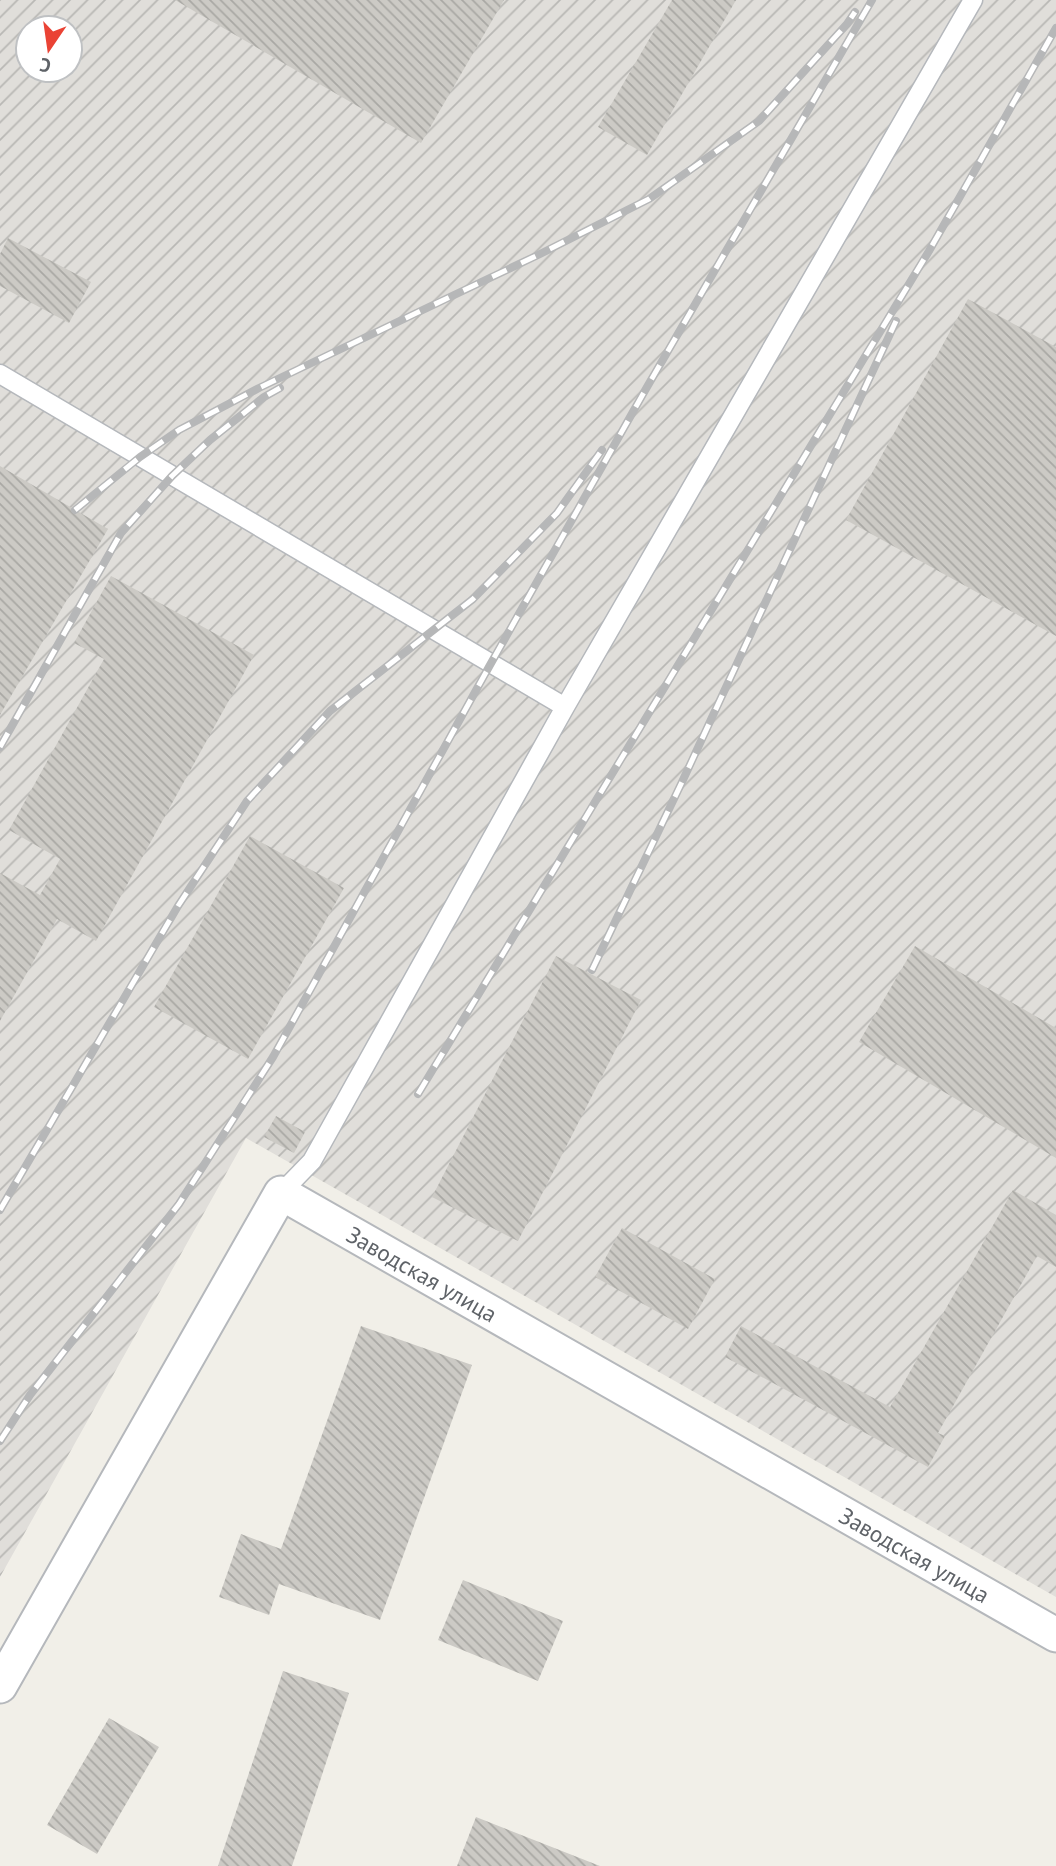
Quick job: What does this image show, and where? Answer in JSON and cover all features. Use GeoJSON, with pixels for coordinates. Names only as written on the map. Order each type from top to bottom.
{"type":"FeatureCollection","features":[{"type":"Feature","properties":{"kind":"street","name":"Заводская улица"},"geometry":{"type":"LineString","coordinates":[[281,1193],[1056,1635]]}},
{"type":"Feature","properties":{"kind":"street"},"geometry":{"type":"LineString","coordinates":[[0,1686],[281,1193]]}},
{"type":"Feature","properties":{"kind":"lane"},"geometry":{"type":"LineString","coordinates":[[281,1193],[312,1161],[565,707],[973,0]]}},
{"type":"Feature","properties":{"kind":"lane"},"geometry":{"type":"LineString","coordinates":[[0,374],[565,707]]}},
{"type":"Feature","properties":{"kind":"shaded area"},"geometry":{"type":"Polygon","coordinates":[[[0,0],[1056,0],[1056,1597],[246,1138],[0,1577],[0,0]]]}},
{"type":"Feature","properties":{"kind":"building"},"geometry":{"type":"Polygon","coordinates":[[[175,0],[504,0],[421,143],[175,0]]]}},
{"type":"Feature","properties":{"kind":"building"},"geometry":{"type":"Polygon","coordinates":[[[672,0],[736,0],[647,155],[598,127],[672,0]]]}},
{"type":"Feature","properties":{"kind":"building"},"geometry":{"type":"Polygon","coordinates":[[[8,238],[91,282],[69,323],[0,286],[0,254],[8,238]]]}},
{"type":"Feature","properties":{"kind":"building"},"geometry":{"type":"Polygon","coordinates":[[[968,299],[1056,347],[1056,636],[846,520],[968,299]]]}},
{"type":"Feature","properties":{"kind":"building"},"geometry":{"type":"Polygon","coordinates":[[[0,466],[108,529],[0,715],[0,466]]]}},
{"type":"Feature","properties":{"kind":"building"},"geometry":{"type":"Polygon","coordinates":[[[111,576],[254,655],[96,941],[57,919],[0,1021],[0,873],[40,895],[60,859],[9,830],[104,659],[74,643],[111,576]]]}},
{"type":"Feature","properties":{"kind":"building"},"geometry":{"type":"Polygon","coordinates":[[[250,836],[344,888],[248,1059],[154,1007],[250,836]]]}},
{"type":"Feature","properties":{"kind":"building"},"geometry":{"type":"Polygon","coordinates":[[[915,946],[1056,1028],[1056,1158],[859,1042],[915,946]]]}},
{"type":"Feature","properties":{"kind":"building"},"geometry":{"type":"Polygon","coordinates":[[[556,956],[641,1000],[518,1241],[432,1197],[556,956]]]}},
{"type":"Feature","properties":{"kind":"building"},"geometry":{"type":"Polygon","coordinates":[[[276,1116],[305,1132],[294,1153],[264,1137],[276,1116]]]}},
{"type":"Feature","properties":{"kind":"building"},"geometry":{"type":"Polygon","coordinates":[[[1013,1190],[1056,1215],[1056,1267],[1037,1256],[938,1433],[945,1436],[928,1467],[725,1357],[741,1326],[890,1407],[1013,1190]]]}},
{"type":"Feature","properties":{"kind":"building"},"geometry":{"type":"Polygon","coordinates":[[[622,1228],[715,1279],[688,1329],[595,1277],[622,1228]]]}},
{"type":"Feature","properties":{"kind":"building"},"geometry":{"type":"Polygon","coordinates":[[[361,1326],[472,1365],[380,1620],[279,1584],[269,1615],[219,1597],[241,1534],[281,1549],[361,1326]]]}},
{"type":"Feature","properties":{"kind":"building"},"geometry":{"type":"Polygon","coordinates":[[[463,1580],[563,1621],[538,1681],[438,1640],[463,1580]]]}},
{"type":"Feature","properties":{"kind":"building"},"geometry":{"type":"Polygon","coordinates":[[[283,1671],[349,1693],[292,1866],[218,1866],[283,1671]]]}},
{"type":"Feature","properties":{"kind":"building"},"geometry":{"type":"Polygon","coordinates":[[[109,1718],[159,1747],[97,1854],[47,1825],[109,1718]]]}},
{"type":"Feature","properties":{"kind":"building"},"geometry":{"type":"Polygon","coordinates":[[[476,1817],[600,1866],[457,1866],[476,1817]]]}},
{"type":"Feature","properties":{"kind":"railway"},"geometry":{"type":"LineString","coordinates":[[0,1441],[30,1395],[179,1204],[273,1057],[647,387],[872,0]]}},
{"type":"Feature","properties":{"kind":"railway"},"geometry":{"type":"LineString","coordinates":[[75,510],[140,457],[179,430],[259,388],[649,199],[759,121],[855,12]]}},
{"type":"Feature","properties":{"kind":"railway"},"geometry":{"type":"LineString","coordinates":[[418,1094],[929,251],[1056,28]]}},
{"type":"Feature","properties":{"kind":"railway"},"geometry":{"type":"LineString","coordinates":[[592,970],[896,321]]}},
{"type":"Feature","properties":{"kind":"railway"},"geometry":{"type":"LineString","coordinates":[[0,747],[121,533],[172,476],[210,440],[264,397],[280,388]]}},
{"type":"Feature","properties":{"kind":"railway"},"geometry":{"type":"LineString","coordinates":[[0,1210],[178,906],[247,801],[330,711],[473,599],[557,513],[602,450]]}}]}
